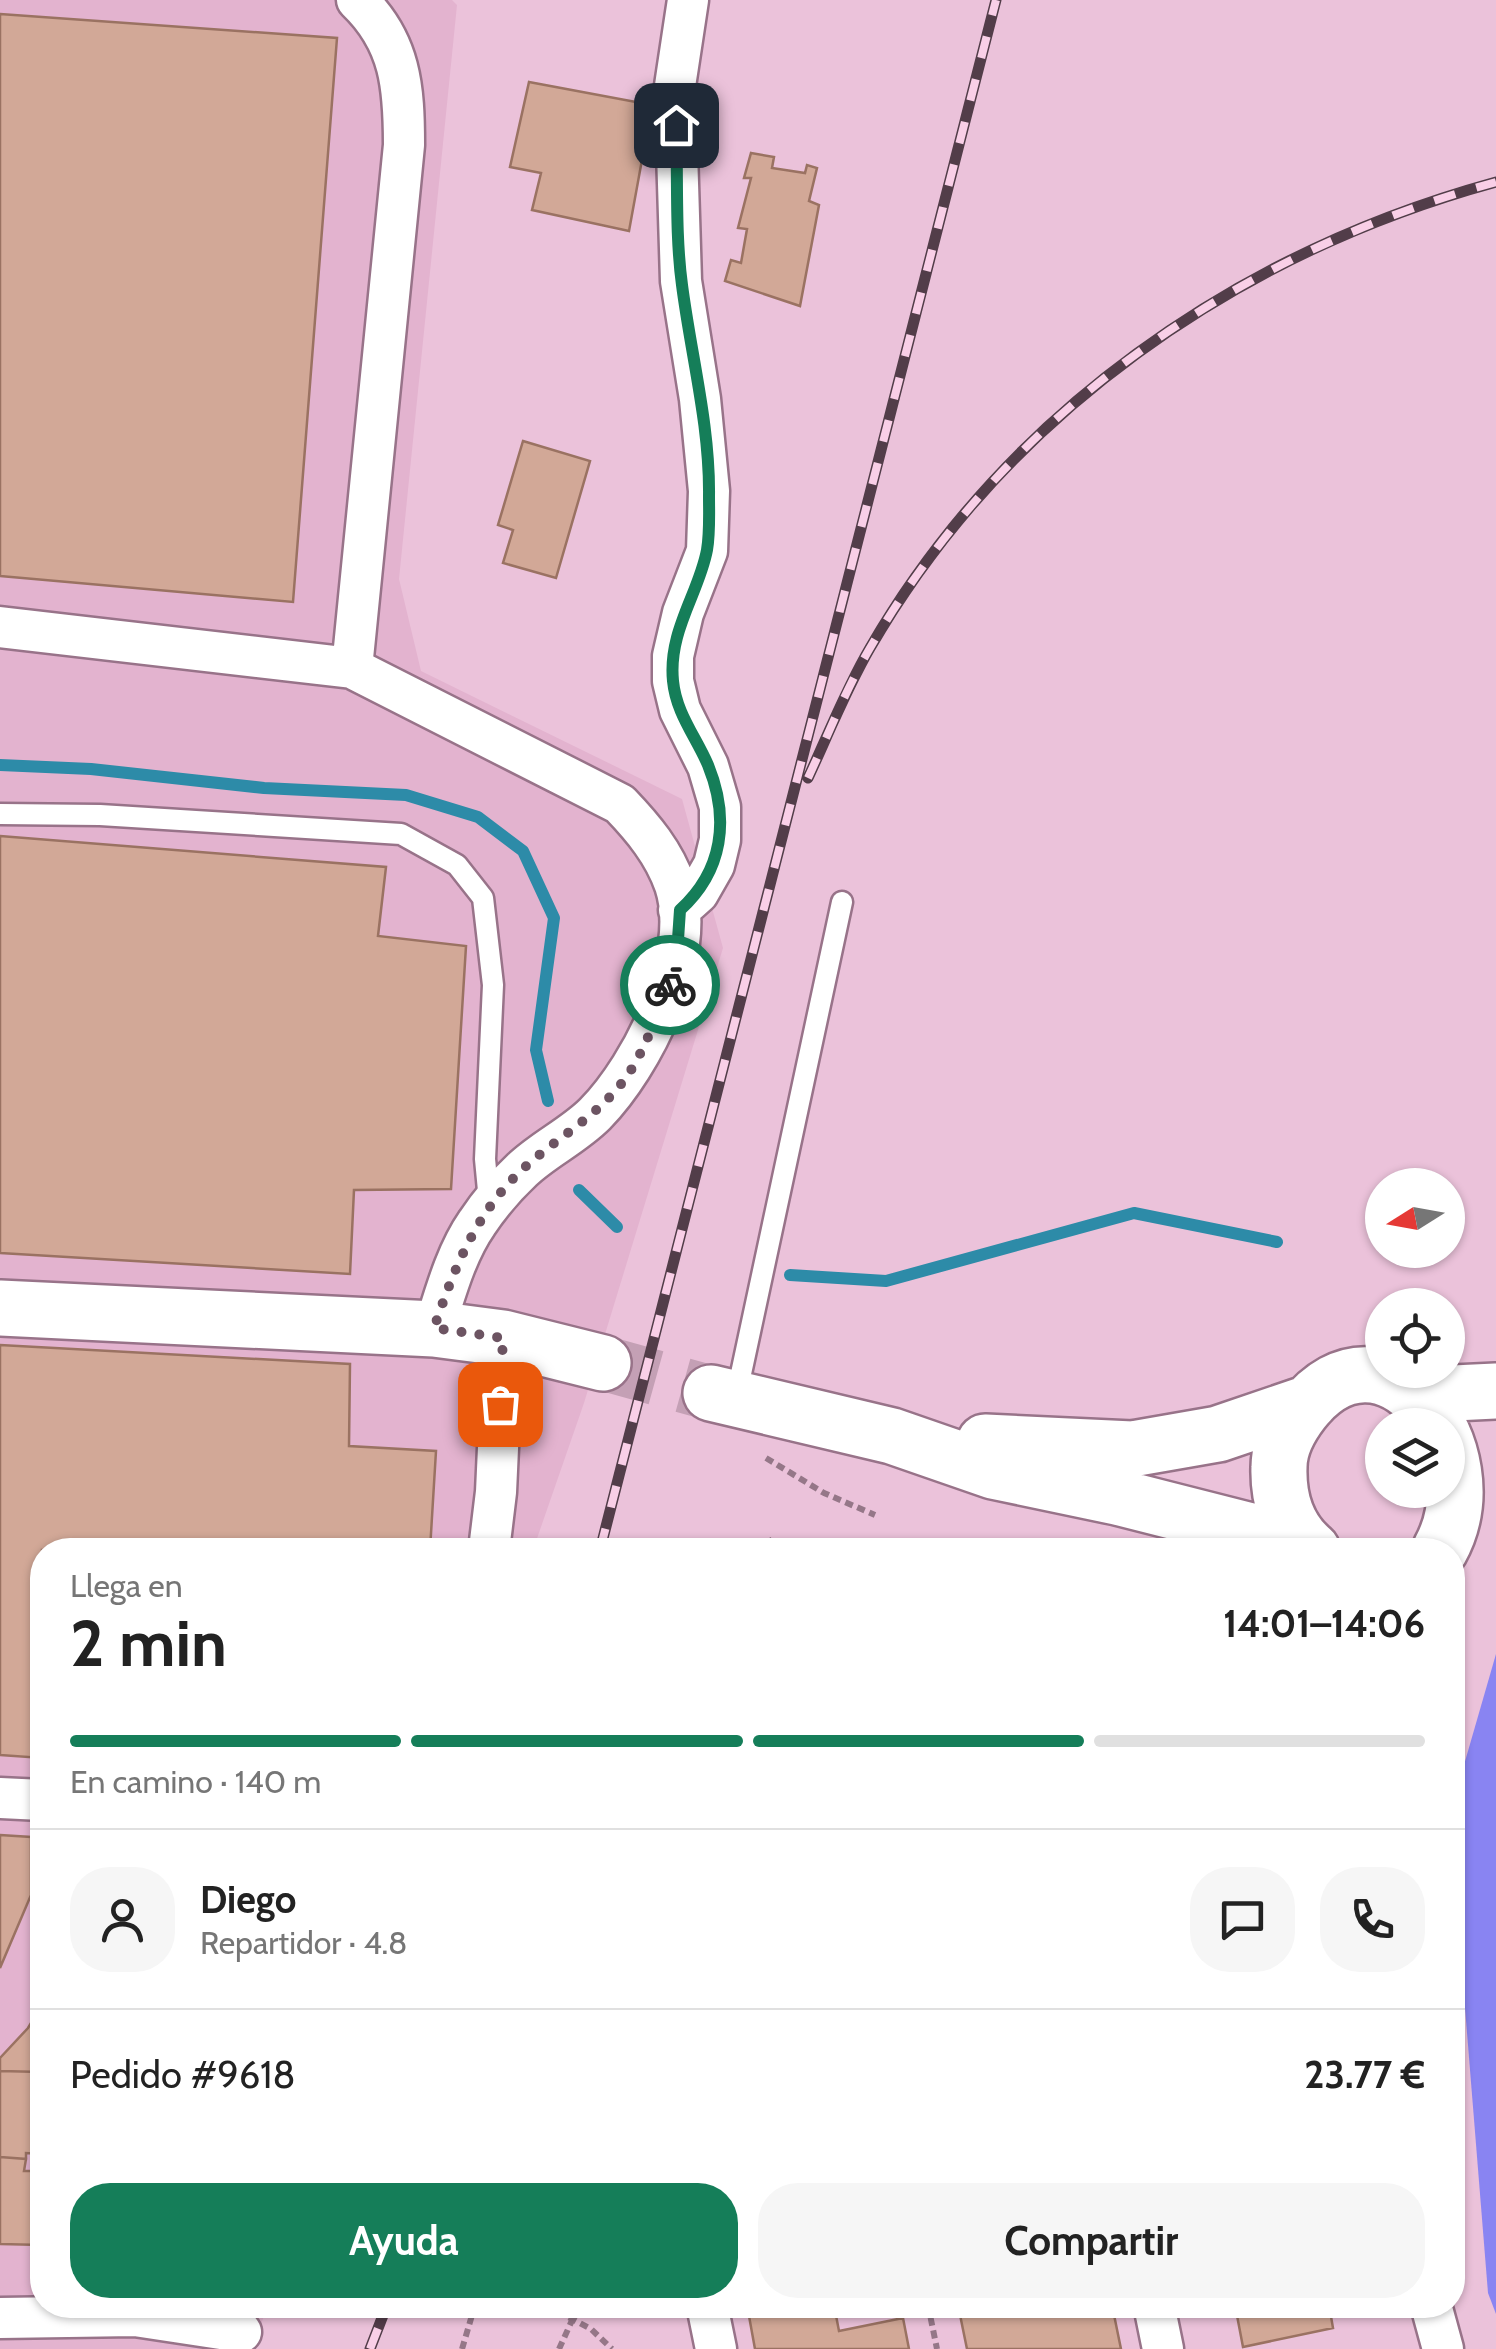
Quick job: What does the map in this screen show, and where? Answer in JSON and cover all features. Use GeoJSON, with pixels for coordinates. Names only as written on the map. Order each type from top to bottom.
{"type":"FeatureCollection","features":[{"type":"Feature","properties":{"kind":"street"},"geometry":{"type":"LineString","coordinates":[[352,668],[404,145],[404,101],[393,47],[356,0]]}},
{"type":"Feature","properties":{"kind":"street"},"geometry":{"type":"LineString","coordinates":[[680,910],[698,893],[714,865],[720,840],[720,807],[680,710],[673,681],[683,613],[707,551],[709,491],[700,399],[681,281],[674,86],[688,0]]}},
{"type":"Feature","properties":{"kind":"street"},"geometry":{"type":"LineString","coordinates":[[0,628],[352,668],[620,804],[652,838],[676,886],[680,910],[673,978],[632,1070],[594,1115],[522,1170],[476,1224],[434,1328]]}},
{"type":"Feature","properties":{"kind":"street"},"geometry":{"type":"LineString","coordinates":[[0,1308],[434,1328],[503,1338],[602,1363]]}},
{"type":"Feature","properties":{"kind":"street"},"geometry":{"type":"LineString","coordinates":[[490,1538],[503,1338]]}},
{"type":"Feature","properties":{"kind":"street"},"geometry":{"type":"LineString","coordinates":[[892,1436],[1132,1448],[1218,1434],[1308,1402],[1330,1387],[1369,1377],[1409,1382],[1433,1394],[1454,1414],[1468,1440],[1474,1468],[1466,1528]]}},
{"type":"Feature","properties":{"kind":"street"},"geometry":{"type":"LineString","coordinates":[[1433,1394],[1496,1392]]}},
{"type":"Feature","properties":{"kind":"street"},"geometry":{"type":"LineString","coordinates":[[723,1396],[892,1436],[993,1470],[1271,1538]]}},
{"type":"Feature","properties":{"kind":"street"},"geometry":{"type":"LineString","coordinates":[[1302,1538],[1288,1520],[1278,1490],[1279,1458],[1289,1428],[1308,1402]]}},
{"type":"Feature","properties":{"kind":"street"},"geometry":{"type":"LineString","coordinates":[[0,1798],[30,1799]]}},
{"type":"Feature","properties":{"kind":"street"},"geometry":{"type":"LineString","coordinates":[[0,2318],[30,2318]]}},
{"type":"Feature","properties":{"kind":"street"},"geometry":{"type":"LineString","coordinates":[[152,2318],[243,2329]]}},
{"type":"Feature","properties":{"kind":"street"},"geometry":{"type":"LineString","coordinates":[[710,2318],[716,2349]]}},
{"type":"Feature","properties":{"kind":"street"},"geometry":{"type":"LineString","coordinates":[[1157,2318],[1163,2349]]}},
{"type":"Feature","properties":{"kind":"street"},"geometry":{"type":"LineString","coordinates":[[1435,2318],[1443,2349]]}},
{"type":"Feature","properties":{"kind":"lane"},"geometry":{"type":"LineString","coordinates":[[0,814],[401,834],[457,864],[483,898],[493,985],[484,1159],[490,1208]]}},
{"type":"Feature","properties":{"kind":"lane"},"geometry":{"type":"LineString","coordinates":[[723,1396],[842,902]]}},
{"type":"Feature","properties":{"kind":"path"},"geometry":{"type":"LineString","coordinates":[[752,1449],[824,1493],[875,1516]]}},
{"type":"Feature","properties":{"kind":"path"},"geometry":{"type":"LineString","coordinates":[[462,2349],[471,2318]]}},
{"type":"Feature","properties":{"kind":"path"},"geometry":{"type":"LineString","coordinates":[[569,2318],[612,2349]]}},
{"type":"Feature","properties":{"kind":"path"},"geometry":{"type":"LineString","coordinates":[[931,2318],[937,2349]]}},
{"type":"Feature","properties":{"kind":"path"},"geometry":{"type":"LineString","coordinates":[[559,2349],[572,2320]]}},
{"type":"Feature","properties":{"kind":"shaded area"},"geometry":{"type":"Polygon","coordinates":[[[0,0],[452,0],[457,5],[399,579],[421,671],[682,799],[723,948],[584,1403],[537,1538],[30,1538],[30,2318],[263,2318],[252,2349],[0,2349],[0,0]]]}},
{"type":"Feature","properties":{"kind":"shaded area"},"geometry":{"type":"Polygon","coordinates":[[[1496,1654],[1496,2314],[1488,2293],[1465,2008],[1465,1761],[1496,1654]]]}},
{"type":"Feature","properties":{"kind":"building"},"geometry":{"type":"Polygon","coordinates":[[[0,14],[337,38],[293,602],[0,576],[0,14]]]}},
{"type":"Feature","properties":{"kind":"building"},"geometry":{"type":"Polygon","coordinates":[[[529,82],[652,105],[629,231],[532,210],[541,173],[510,167],[529,82]]]}},
{"type":"Feature","properties":{"kind":"building"},"geometry":{"type":"Polygon","coordinates":[[[751,153],[774,157],[772,168],[805,173],[807,165],[817,168],[809,201],[819,205],[800,306],[725,281],[731,260],[741,263],[747,229],[738,228],[751,178],[744,178],[751,153]]]}},
{"type":"Feature","properties":{"kind":"building"},"geometry":{"type":"Polygon","coordinates":[[[523,441],[590,461],[556,578],[503,563],[513,530],[498,525],[523,441]]]}},
{"type":"Feature","properties":{"kind":"building"},"geometry":{"type":"Polygon","coordinates":[[[0,836],[386,867],[378,936],[466,946],[451,1189],[354,1190],[350,1274],[0,1253],[0,836]]]}},
{"type":"Feature","properties":{"kind":"building"},"geometry":{"type":"Polygon","coordinates":[[[0,1345],[350,1364],[349,1446],[436,1451],[431,1538],[30,1538],[30,1757],[0,1755],[0,1345]]]}},
{"type":"Feature","properties":{"kind":"building"},"geometry":{"type":"Polygon","coordinates":[[[0,1835],[30,1837],[30,1897],[0,1968],[0,1835]]]}},
{"type":"Feature","properties":{"kind":"building"},"geometry":{"type":"Polygon","coordinates":[[[30,2025],[30,2072],[0,2071],[0,2058],[30,2025]]]}},
{"type":"Feature","properties":{"kind":"building"},"geometry":{"type":"Polygon","coordinates":[[[0,2071],[30,2072],[30,2153],[26,2153],[26,2159],[0,2157],[0,2071]]]}},
{"type":"Feature","properties":{"kind":"building"},"geometry":{"type":"Polygon","coordinates":[[[0,2157],[26,2159],[24,2171],[30,2171],[30,2245],[0,2244],[0,2157]]]}},
{"type":"Feature","properties":{"kind":"building"},"geometry":{"type":"Polygon","coordinates":[[[749,2318],[836,2318],[839,2331],[903,2318],[909,2349],[755,2349],[749,2318]]]}},
{"type":"Feature","properties":{"kind":"building"},"geometry":{"type":"Polygon","coordinates":[[[961,2318],[1115,2318],[1121,2349],[967,2349],[961,2318]]]}},
{"type":"Feature","properties":{"kind":"building"},"geometry":{"type":"Polygon","coordinates":[[[1237,2318],[1331,2318],[1333,2328],[1243,2347],[1237,2318]]]}},
{"type":"Feature","properties":{"kind":"waterway"},"geometry":{"type":"LineString","coordinates":[[0,765],[91,769],[264,788],[406,795],[478,817],[523,851],[554,918],[536,1050],[548,1101]]}},
{"type":"Feature","properties":{"kind":"waterway"},"geometry":{"type":"LineString","coordinates":[[579,1190],[617,1227]]}},
{"type":"Feature","properties":{"kind":"waterway"},"geometry":{"type":"LineString","coordinates":[[790,1275],[886,1281],[1134,1213],[1277,1242]]}},
{"type":"Feature","properties":{"kind":"tunnel"},"geometry":{"type":"LineString","coordinates":[[603,1363],[711,1393]]}},
{"type":"Feature","properties":{"kind":"railway"},"geometry":{"type":"LineString","coordinates":[[603,1538],[996,0]]}},
{"type":"Feature","properties":{"kind":"railway"},"geometry":{"type":"LineString","coordinates":[[808,778],[861,664],[925,563],[989,486],[1060,416],[1137,354],[1220,299],[1308,252],[1400,213],[1496,182]]}},
{"type":"Feature","properties":{"kind":"railway"},"geometry":{"type":"LineString","coordinates":[[370,2349],[382,2318]]}},
{"type":"Feature","properties":{"kind":"way so far"},"geometry":{"type":"LineString","coordinates":[[500,1404],[503,1338],[434,1328],[453,1273],[476,1224],[522,1170],[594,1115],[632,1070],[670,985]]}},
{"type":"Feature","properties":{"kind":"route"},"geometry":{"type":"LineString","coordinates":[[670,985],[680,910],[698,893],[714,865],[720,840],[720,807],[714,786],[680,710],[673,681],[683,613],[707,551],[709,491],[700,399],[681,281],[676,125]]}}]}
